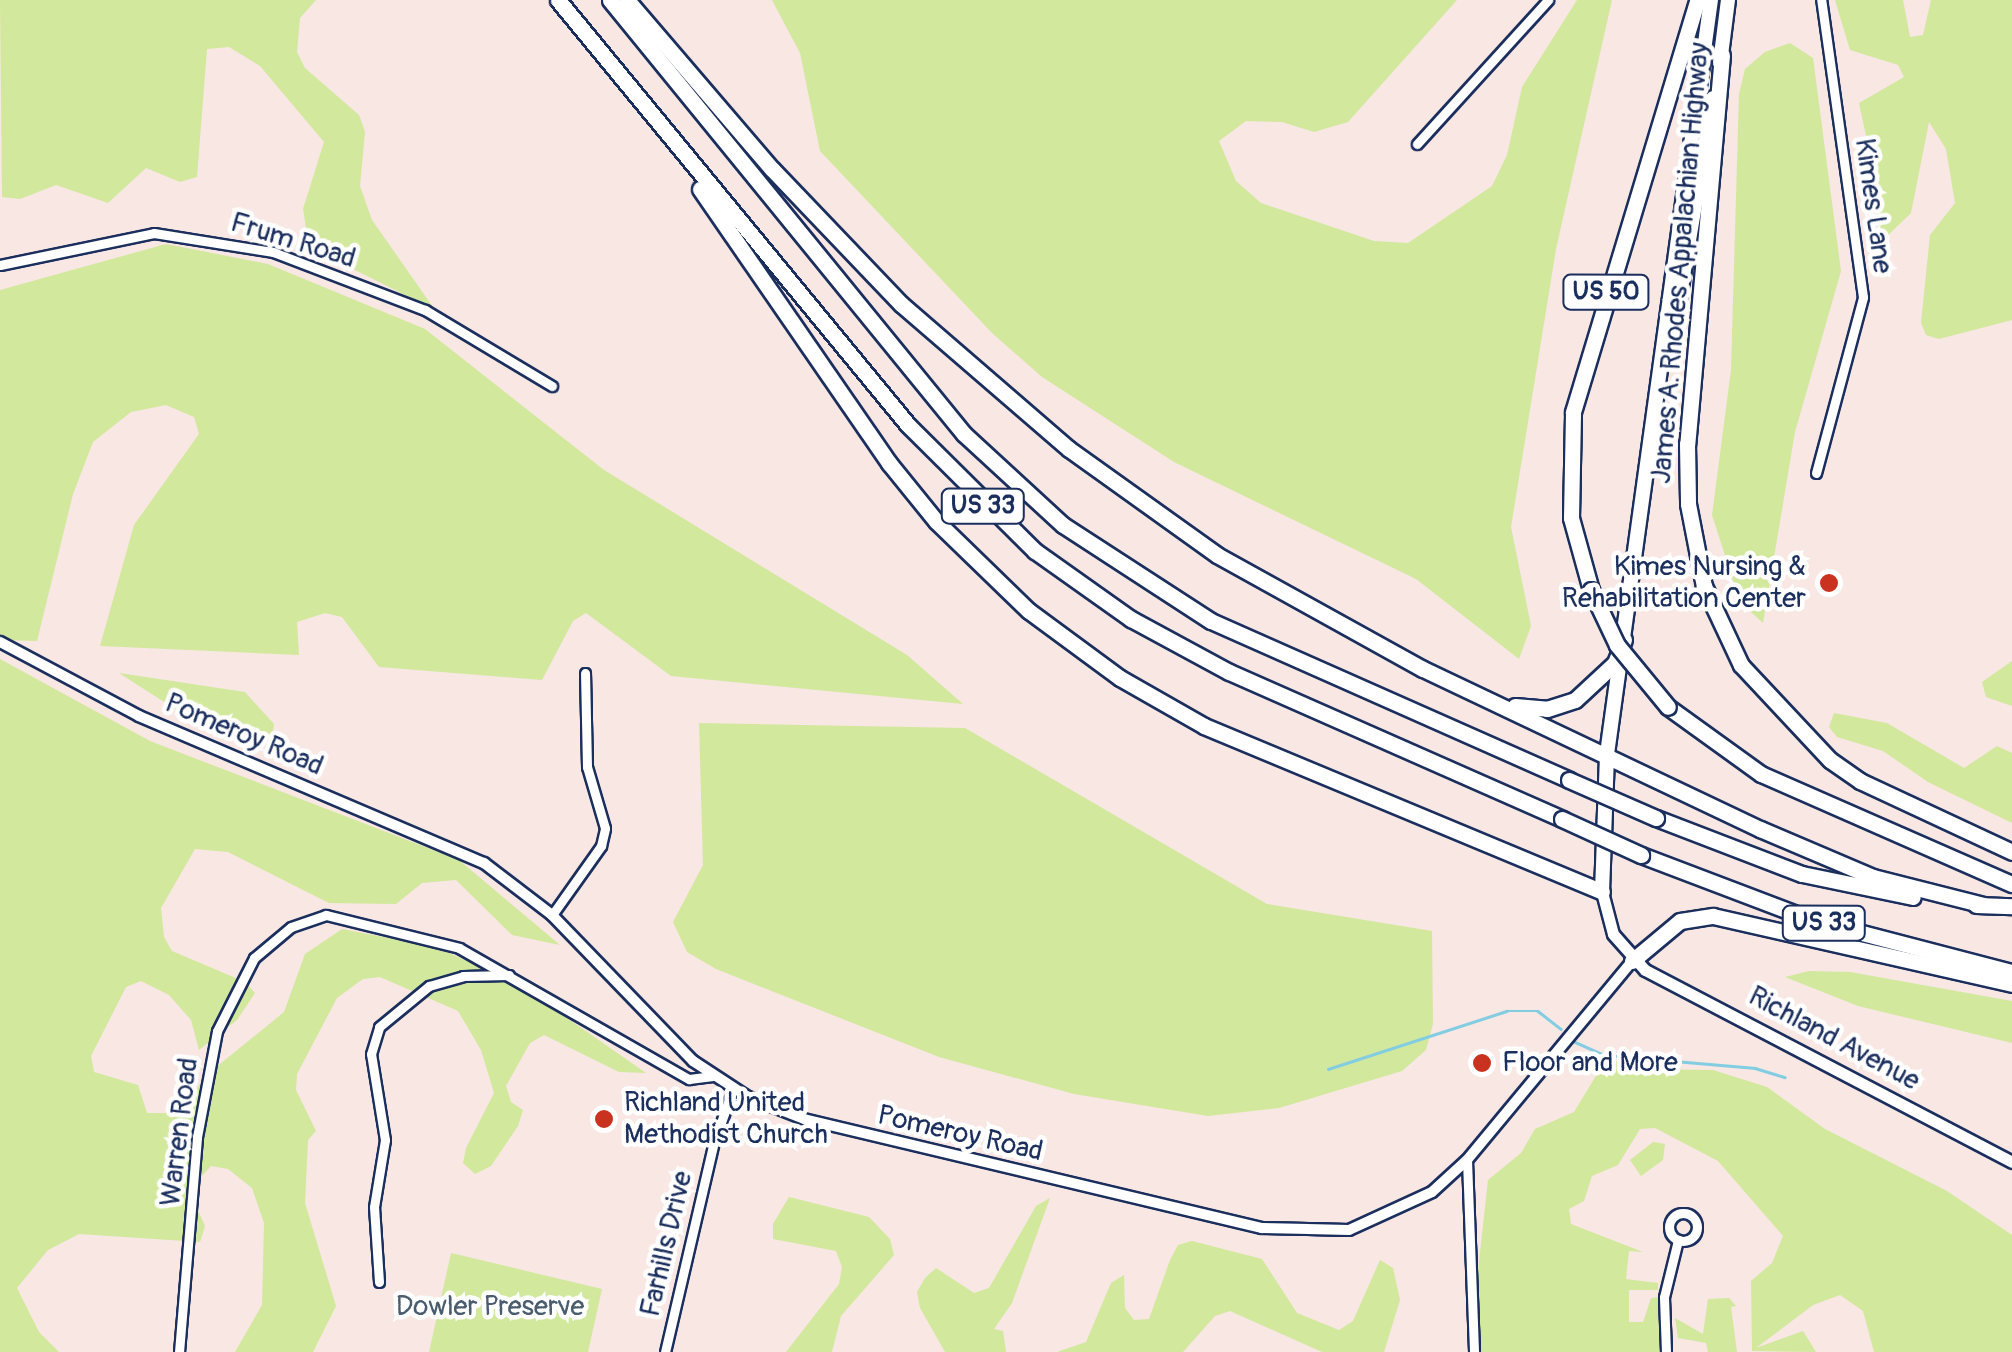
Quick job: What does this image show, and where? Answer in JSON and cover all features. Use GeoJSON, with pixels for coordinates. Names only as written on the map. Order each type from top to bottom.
{"type":"FeatureCollection","features":[{"type":"Feature","properties":{"kind":"highway","name":"US 33"},"geometry":{"type":"LineString","coordinates":[[558,0],[952,474],[1082,588],[1229,672],[1641,855],[1812,920],[2012,972]]}},
{"type":"Feature","properties":{"kind":"highway","name":"US 33"},"geometry":{"type":"LineString","coordinates":[[610,0],[964,434],[1064,525],[1210,621],[1656,818],[1846,886],[1984,906],[2012,906]]}},
{"type":"Feature","properties":{"kind":"highway"},"geometry":{"type":"LineString","coordinates":[[628,0],[824,226],[983,381],[1217,554],[1325,618],[1847,867],[1984,906]]}},
{"type":"Feature","properties":{"kind":"highway","name":"James A. Rhodes Appalachian Highway"},"geometry":{"type":"LineString","coordinates":[[1697,0],[1573,412],[1572,518],[1590,590],[1617,644],[1668,707],[1761,774],[2012,884]]}},
{"type":"Feature","properties":{"kind":"highway"},"geometry":{"type":"LineString","coordinates":[[660,126],[889,463],[936,521],[1029,611],[1120,678],[1204,726],[1602,892],[1607,754],[1711,0]]}},
{"type":"Feature","properties":{"kind":"highway","name":"James A. Rhodes Appalachian Highway"},"geometry":{"type":"LineString","coordinates":[[1728,0],[1686,444],[1688,504],[1704,586],[1741,664],[1830,760],[1860,782],[2012,852]]}},
{"type":"Feature","properties":{"kind":"highway"},"geometry":{"type":"LineString","coordinates":[[1659,392],[1722,55]]}},
{"type":"Feature","properties":{"kind":"highway"},"geometry":{"type":"LineString","coordinates":[[1493,701],[1528,709],[1575,700],[1615,662],[1624,640]]}},
{"type":"Feature","properties":{"kind":"highway"},"geometry":{"type":"LineString","coordinates":[[1632,961],[1680,921],[1710,916],[2012,984]]}},
{"type":"Feature","properties":{"kind":"main road"},"geometry":{"type":"LineString","coordinates":[[1602,892],[1613,934],[1632,961]]}},
{"type":"Feature","properties":{"kind":"main road","name":"Richland Avenue"},"geometry":{"type":"LineString","coordinates":[[1632,961],[2012,1162]]}},
{"type":"Feature","properties":{"kind":"street"},"geometry":{"type":"LineString","coordinates":[[1416,144],[1548,0]]}},
{"type":"Feature","properties":{"kind":"street","name":"Kimes Lane"},"geometry":{"type":"LineString","coordinates":[[1816,472],[1863,297],[1821,0]]}},
{"type":"Feature","properties":{"kind":"street","name":"Frum Road"},"geometry":{"type":"LineString","coordinates":[[0,266],[154,233],[273,252],[425,310],[552,386]]}},
{"type":"Feature","properties":{"kind":"street","name":"Pomeroy Road"},"geometry":{"type":"LineString","coordinates":[[0,642],[139,716],[462,851],[552,915],[713,1076],[733,1089],[804,1119],[1286,1232],[1349,1230],[1387,1218],[1432,1192],[1467,1160],[1632,961]]}},
{"type":"Feature","properties":{"kind":"street"},"geometry":{"type":"LineString","coordinates":[[552,915],[600,846],[605,828],[588,766],[585,674]]}},
{"type":"Feature","properties":{"kind":"street","name":"Warren Road"},"geometry":{"type":"LineString","coordinates":[[180,1352],[205,1076],[217,1030],[254,958],[291,927],[326,915],[427,938],[512,974],[689,1078],[713,1076]]}},
{"type":"Feature","properties":{"kind":"street"},"geometry":{"type":"LineString","coordinates":[[379,1282],[374,1207],[384,1140],[371,1054],[378,1027],[429,986],[463,976],[512,974]]}},
{"type":"Feature","properties":{"kind":"street","name":"Farhills Drive"},"geometry":{"type":"LineString","coordinates":[[665,1352],[714,1142],[733,1089]]}},
{"type":"Feature","properties":{"kind":"street"},"geometry":{"type":"LineString","coordinates":[[1467,1160],[1474,1352]]}},
{"type":"Feature","properties":{"kind":"street"},"geometry":{"type":"LineString","coordinates":[[1666,1352],[1664,1298],[1678,1240]]}},
{"type":"Feature","properties":{"kind":"green space"},"geometry":{"type":"Polygon","coordinates":[[[0,0],[316,0],[300,18],[297,52],[305,68],[359,115],[365,132],[360,186],[372,220],[435,310],[347,266],[306,228],[303,209],[324,142],[260,66],[229,47],[207,49],[197,177],[180,182],[146,168],[108,203],[56,185],[20,199],[2,197],[0,0]]]}},
{"type":"Feature","properties":{"kind":"green space"},"geometry":{"type":"Polygon","coordinates":[[[772,0],[1457,0],[1348,122],[1314,132],[1282,122],[1246,121],[1219,141],[1236,181],[1261,203],[1374,241],[1408,243],[1492,186],[1507,155],[1522,87],[1577,0],[1612,0],[1556,249],[1511,527],[1531,626],[1519,659],[1416,579],[1174,462],[1042,377],[992,333],[820,151],[800,53],[772,0]]]}},
{"type":"Feature","properties":{"kind":"green space"},"geometry":{"type":"Polygon","coordinates":[[[1835,0],[1903,0],[1910,37],[1923,35],[1931,0],[2012,0],[2012,320],[1939,339],[1926,335],[1921,323],[1930,235],[1955,203],[1946,149],[1929,122],[1911,213],[1884,239],[1871,202],[1873,169],[1859,103],[1904,77],[1898,65],[1850,50],[1835,0]]]}},
{"type":"Feature","properties":{"kind":"green space"},"geometry":{"type":"Polygon","coordinates":[[[1790,43],[1813,58],[1841,271],[1795,432],[1763,623],[1740,602],[1712,515],[1731,370],[1739,94],[1745,69],[1765,52],[1790,43]]]}},
{"type":"Feature","properties":{"kind":"green space"},"geometry":{"type":"Polygon","coordinates":[[[166,244],[268,264],[425,329],[604,470],[907,655],[963,704],[671,676],[586,613],[573,621],[542,680],[379,667],[342,617],[325,613],[297,622],[299,655],[100,646],[134,525],[199,434],[194,417],[166,405],[131,412],[93,442],[73,494],[37,641],[0,640],[0,290],[166,244]]]}},
{"type":"Feature","properties":{"kind":"green space"},"geometry":{"type":"Polygon","coordinates":[[[0,659],[150,741],[459,860],[560,945],[512,935],[456,880],[422,883],[396,904],[329,903],[228,852],[195,849],[161,908],[164,937],[172,951],[245,982],[255,993],[237,1020],[199,1050],[191,1020],[169,995],[141,981],[126,987],[91,1056],[94,1072],[138,1085],[147,1113],[177,1113],[209,1073],[284,1012],[305,954],[342,929],[435,947],[514,981],[646,1073],[619,1072],[544,1035],[530,1043],[506,1086],[511,1102],[523,1110],[518,1126],[491,1166],[475,1174],[463,1163],[466,1148],[494,1093],[481,1050],[458,1011],[380,977],[363,979],[337,998],[297,1074],[296,1090],[316,1131],[308,1140],[305,1203],[336,1306],[313,1352],[235,1352],[262,1305],[264,1223],[252,1188],[228,1169],[211,1166],[189,1190],[205,1226],[200,1242],[79,1234],[48,1250],[17,1288],[39,1332],[59,1352],[0,1352],[0,659]]]}},
{"type":"Feature","properties":{"kind":"green space"},"geometry":{"type":"Polygon","coordinates":[[[2012,661],[2012,706],[1986,697],[1982,682],[2012,661]]]}},
{"type":"Feature","properties":{"kind":"green space"},"geometry":{"type":"Polygon","coordinates":[[[119,673],[245,692],[274,724],[272,743],[200,725],[119,673]]]}},
{"type":"Feature","properties":{"kind":"green space"},"geometry":{"type":"Polygon","coordinates":[[[1834,713],[1887,723],[1964,768],[1997,746],[2012,753],[2012,823],[1928,782],[1883,751],[1837,737],[1829,727],[1834,713]]]}},
{"type":"Feature","properties":{"kind":"green space"},"geometry":{"type":"Polygon","coordinates":[[[699,723],[965,728],[1267,904],[1432,931],[1433,1024],[1426,1050],[1402,1071],[1279,1108],[1208,1116],[1074,1094],[939,1057],[716,969],[687,952],[673,922],[703,865],[699,723]]]}},
{"type":"Feature","properties":{"kind":"green space"},"geometry":{"type":"Polygon","coordinates":[[[1809,971],[1850,972],[2012,1001],[2012,1043],[1858,1006],[1785,977],[1809,971]]]}},
{"type":"Feature","properties":{"kind":"green space"},"geometry":{"type":"Polygon","coordinates":[[[1615,1061],[1642,1069],[1713,1070],[1767,1087],[1825,1129],[1947,1191],[2012,1235],[2012,1352],[1874,1352],[1863,1311],[1840,1295],[1813,1305],[1756,1348],[1803,1331],[1816,1352],[1752,1351],[1751,1281],[1772,1263],[1783,1236],[1718,1161],[1655,1128],[1640,1129],[1618,1165],[1592,1176],[1584,1201],[1569,1209],[1571,1224],[1643,1252],[1629,1251],[1626,1279],[1658,1283],[1658,1290],[1629,1290],[1629,1322],[1643,1322],[1651,1298],[1660,1297],[1660,1352],[1469,1352],[1488,1180],[1521,1153],[1535,1129],[1574,1112],[1602,1066],[1615,1061]]]}},
{"type":"Feature","properties":{"kind":"green space"},"geometry":{"type":"Polygon","coordinates":[[[1653,1142],[1665,1144],[1663,1160],[1641,1176],[1630,1160],[1653,1142]]]}},
{"type":"Feature","properties":{"kind":"green space"},"geometry":{"type":"Polygon","coordinates":[[[789,1197],[869,1217],[890,1239],[894,1255],[841,1316],[832,1352],[786,1352],[839,1284],[842,1267],[836,1251],[773,1239],[773,1224],[789,1197]]]}},
{"type":"Feature","properties":{"kind":"green space"},"geometry":{"type":"Polygon","coordinates":[[[1050,1198],[1012,1303],[994,1329],[1003,1331],[1006,1352],[945,1352],[920,1308],[917,1292],[925,1278],[936,1268],[974,1293],[989,1288],[1036,1206],[1050,1198]]]}},
{"type":"Feature","properties":{"kind":"green space"},"geometry":{"type":"Polygon","coordinates":[[[1192,1241],[1262,1259],[1297,1313],[1339,1330],[1353,1321],[1380,1260],[1393,1268],[1400,1300],[1384,1352],[1322,1352],[1230,1311],[1215,1316],[1183,1352],[1057,1352],[1086,1342],[1111,1283],[1124,1275],[1125,1308],[1134,1320],[1149,1319],[1178,1245],[1192,1241]]]}},
{"type":"Feature","properties":{"kind":"green space","name":"Dowler Preserve"},"geometry":{"type":"Polygon","coordinates":[[[451,1253],[602,1289],[588,1352],[429,1352],[451,1253]]]}},
{"type":"Feature","properties":{"kind":"green space"},"geometry":{"type":"Polygon","coordinates":[[[1729,1298],[1736,1306],[1731,1307],[1737,1352],[1708,1352],[1706,1343],[1678,1338],[1675,1318],[1703,1334],[1708,1299],[1729,1298]]]}},
{"type":"Feature","properties":{"kind":"waterway"},"geometry":{"type":"LineString","coordinates":[[1328,1069],[1507,1011],[1538,1011],[1561,1029]]}},
{"type":"Feature","properties":{"kind":"waterway"},"geometry":{"type":"LineString","coordinates":[[1575,1042],[1604,1055],[1755,1068],[1785,1077]]}},
{"type":"Feature","properties":{"kind":"place","name":"Kimes Nursing & Rehabilitation Center"},"geometry":{"type":"Point","coordinates":[1829,583]}},
{"type":"Feature","properties":{"kind":"place","name":"Floor and More"},"geometry":{"type":"Point","coordinates":[1482,1063]}},
{"type":"Feature","properties":{"kind":"place","name":"Richland United Methodist Church"},"geometry":{"type":"Point","coordinates":[604,1119]}}]}
